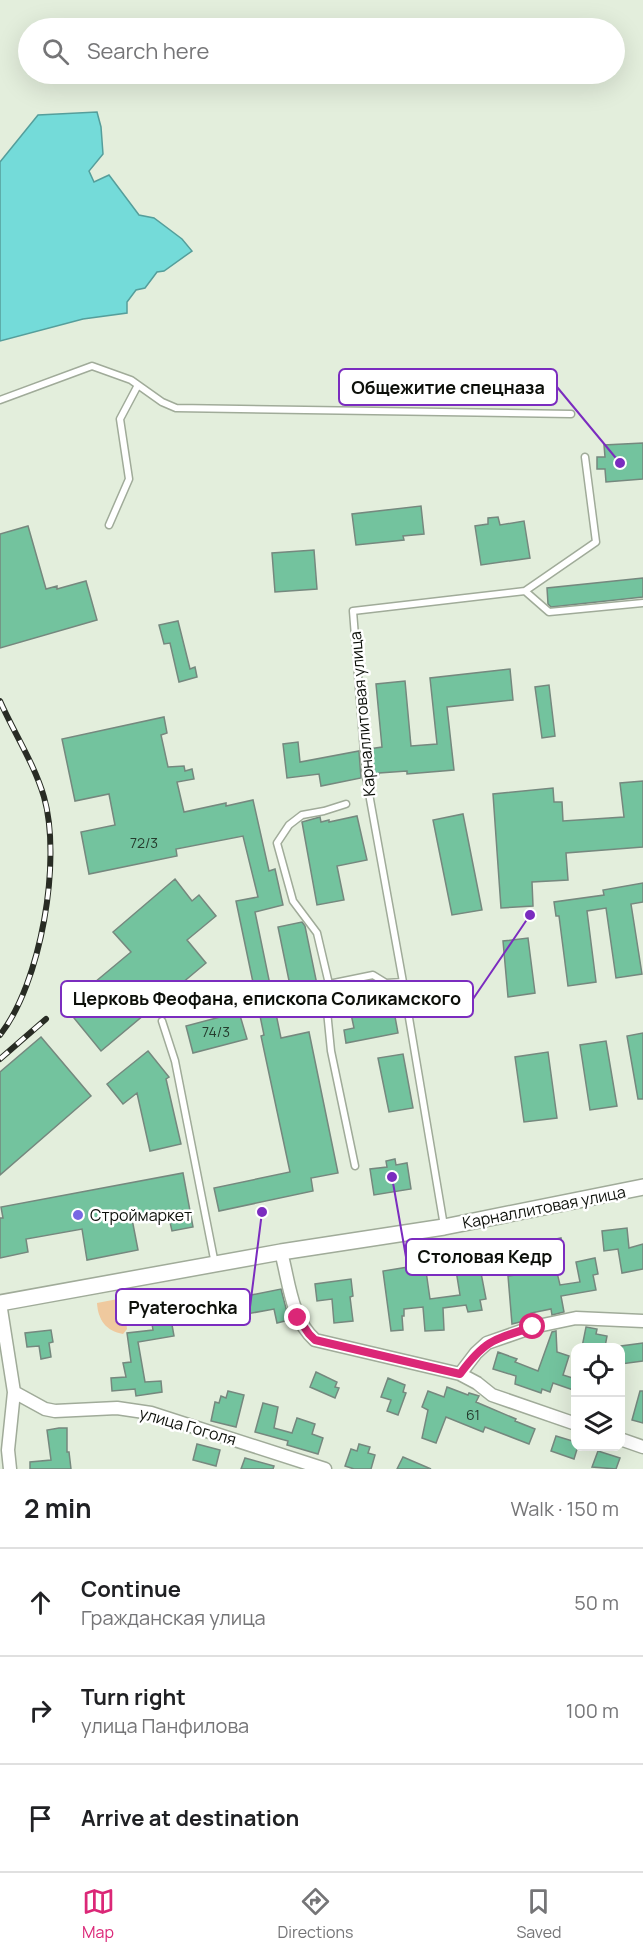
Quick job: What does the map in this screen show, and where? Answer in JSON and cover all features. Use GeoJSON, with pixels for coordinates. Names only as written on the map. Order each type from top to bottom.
{"type":"FeatureCollection","features":[{"type":"Feature","properties":{"kind":"street","name":"Карналлитовая улица"},"geometry":{"type":"LineString","coordinates":[[0,1303],[282,1252],[444,1227],[643,1187]]}},
{"type":"Feature","properties":{"kind":"street"},"geometry":{"type":"LineString","coordinates":[[282,1252],[298,1318],[315,1340],[460,1374],[477,1383],[492,1395],[571,1422]]}},
{"type":"Feature","properties":{"kind":"street"},"geometry":{"type":"LineString","coordinates":[[0,1303],[15,1392],[14,1409],[5,1419],[10,1469]]}},
{"type":"Feature","properties":{"kind":"street"},"geometry":{"type":"LineString","coordinates":[[460,1374],[487,1343],[533,1327],[576,1318],[643,1321]]}},
{"type":"Feature","properties":{"kind":"street","name":"улица Гоголя"},"geometry":{"type":"LineString","coordinates":[[15,1392],[45,1409],[55,1411],[117,1408],[151,1413],[326,1469]]}},
{"type":"Feature","properties":{"kind":"street"},"geometry":{"type":"LineString","coordinates":[[625,1440],[643,1447]]}},
{"type":"Feature","properties":{"kind":"lane"},"geometry":{"type":"LineString","coordinates":[[0,400],[92,366],[131,380],[162,402],[176,408],[571,414]]}},
{"type":"Feature","properties":{"kind":"lane"},"geometry":{"type":"LineString","coordinates":[[109,525],[129,479],[120,419],[138,385]]}},
{"type":"Feature","properties":{"kind":"lane","name":"Карналлитовая улица"},"geometry":{"type":"LineString","coordinates":[[444,1227],[404,982],[366,777],[353,611],[525,591],[596,542],[585,457]]}},
{"type":"Feature","properties":{"kind":"lane"},"geometry":{"type":"LineString","coordinates":[[525,591],[549,612],[643,603]]}},
{"type":"Feature","properties":{"kind":"lane"},"geometry":{"type":"LineString","coordinates":[[346,804],[302,815],[289,825],[277,843],[293,901],[317,933],[330,984],[327,1011],[331,1051],[355,1166]]}},
{"type":"Feature","properties":{"kind":"lane"},"geometry":{"type":"LineString","coordinates":[[330,984],[373,975],[386,983],[404,982]]}},
{"type":"Feature","properties":{"kind":"lane"},"geometry":{"type":"LineString","coordinates":[[162,1021],[175,1061],[215,1264]]}},
{"type":"Feature","properties":{"kind":"shaded area"},"geometry":{"type":"Polygon","coordinates":[[[123,1298],[127,1329],[123,1334],[117,1333],[104,1324],[99,1315],[97,1303],[123,1298]]]}},
{"type":"Feature","properties":{"kind":"water"},"geometry":{"type":"Polygon","coordinates":[[[97,112],[101,127],[103,154],[89,171],[94,182],[109,175],[139,215],[154,218],[182,239],[192,251],[164,271],[157,272],[145,288],[136,290],[127,302],[127,313],[83,319],[0,341],[0,162],[38,115],[97,112]]]}},
{"type":"Feature","properties":{"kind":"building"},"geometry":{"type":"Polygon","coordinates":[[[643,443],[643,479],[606,482],[605,469],[597,469],[597,457],[605,457],[604,445],[643,443]]]}},
{"type":"Feature","properties":{"kind":"building"},"geometry":{"type":"Polygon","coordinates":[[[421,506],[424,534],[403,536],[404,540],[356,545],[352,514],[421,506]]]}},
{"type":"Feature","properties":{"kind":"building"},"geometry":{"type":"Polygon","coordinates":[[[498,517],[500,525],[524,521],[530,558],[481,565],[475,526],[488,524],[488,518],[498,517]]]}},
{"type":"Feature","properties":{"kind":"building"},"geometry":{"type":"Polygon","coordinates":[[[28,526],[46,589],[57,586],[57,589],[86,581],[97,620],[0,648],[0,534],[28,526]]]}},
{"type":"Feature","properties":{"kind":"building"},"geometry":{"type":"Polygon","coordinates":[[[314,550],[317,589],[275,592],[272,553],[314,550]]]}},
{"type":"Feature","properties":{"kind":"building"},"geometry":{"type":"Polygon","coordinates":[[[643,578],[643,597],[551,607],[548,604],[547,588],[643,578]]]}},
{"type":"Feature","properties":{"kind":"building"},"geometry":{"type":"Polygon","coordinates":[[[178,621],[190,669],[195,667],[197,677],[179,682],[170,643],[164,644],[159,625],[178,621]]]}},
{"type":"Feature","properties":{"kind":"building"},"geometry":{"type":"Polygon","coordinates":[[[510,669],[513,700],[447,707],[454,770],[407,774],[407,771],[379,773],[379,775],[371,776],[369,749],[382,747],[376,684],[405,681],[411,746],[437,744],[430,678],[510,669]]]}},
{"type":"Feature","properties":{"kind":"building"},"geometry":{"type":"Polygon","coordinates":[[[549,685],[555,736],[542,738],[535,687],[549,685]]]}},
{"type":"Feature","properties":{"kind":"building"},"geometry":{"type":"Polygon","coordinates":[[[164,717],[167,733],[161,735],[168,767],[184,766],[185,771],[192,769],[194,779],[177,782],[184,812],[253,800],[269,871],[275,869],[283,905],[255,912],[281,1038],[309,1032],[338,1173],[311,1178],[313,1191],[219,1211],[214,1188],[290,1172],[261,1036],[264,1035],[236,901],[258,897],[243,836],[176,849],[177,856],[89,874],[81,832],[115,825],[109,794],[75,801],[62,739],[164,717]]]}},
{"type":"Feature","properties":{"kind":"building"},"geometry":{"type":"Polygon","coordinates":[[[298,742],[300,762],[359,751],[361,778],[321,786],[319,774],[287,778],[283,744],[298,742]]]}},
{"type":"Feature","properties":{"kind":"building"},"geometry":{"type":"Polygon","coordinates":[[[643,781],[643,847],[566,853],[568,880],[532,882],[533,906],[501,908],[493,794],[553,788],[554,802],[562,802],[563,821],[624,817],[620,783],[643,781]]]}},
{"type":"Feature","properties":{"kind":"building"},"geometry":{"type":"Polygon","coordinates":[[[463,814],[482,910],[452,915],[433,820],[463,814]]]}},
{"type":"Feature","properties":{"kind":"building"},"geometry":{"type":"Polygon","coordinates":[[[357,816],[367,860],[337,866],[344,900],[317,905],[302,822],[320,817],[321,822],[329,820],[329,822],[357,816]]]}},
{"type":"Feature","properties":{"kind":"building"},"geometry":{"type":"Polygon","coordinates":[[[175,879],[192,901],[199,895],[216,916],[187,940],[206,963],[101,1051],[65,1007],[131,952],[113,932],[175,879]]]}},
{"type":"Feature","properties":{"kind":"building"},"geometry":{"type":"Polygon","coordinates":[[[643,883],[643,902],[631,904],[642,974],[616,978],[606,908],[587,911],[596,982],[568,986],[559,916],[556,916],[554,902],[604,895],[603,890],[643,883]]]}},
{"type":"Feature","properties":{"kind":"building"},"geometry":{"type":"Polygon","coordinates":[[[302,922],[305,926],[320,999],[313,1000],[316,1012],[306,1014],[303,1004],[294,1005],[278,927],[302,922]]]}},
{"type":"Feature","properties":{"kind":"building"},"geometry":{"type":"Polygon","coordinates":[[[528,938],[535,993],[508,997],[503,941],[528,938]]]}},
{"type":"Feature","properties":{"kind":"building"},"geometry":{"type":"Polygon","coordinates":[[[391,995],[398,1033],[346,1043],[344,1030],[354,1028],[351,1014],[370,1011],[368,1000],[391,995]]]}},
{"type":"Feature","properties":{"kind":"building"},"geometry":{"type":"Polygon","coordinates":[[[239,1012],[247,1039],[193,1053],[186,1026],[239,1012]]]}},
{"type":"Feature","properties":{"kind":"building"},"geometry":{"type":"Polygon","coordinates":[[[643,1033],[643,1099],[638,1099],[627,1036],[643,1033]]]}},
{"type":"Feature","properties":{"kind":"building"},"geometry":{"type":"Polygon","coordinates":[[[41,1037],[91,1096],[0,1175],[0,1072],[41,1037]]]}},
{"type":"Feature","properties":{"kind":"building"},"geometry":{"type":"Polygon","coordinates":[[[606,1041],[617,1106],[590,1110],[580,1045],[606,1041]]]}},
{"type":"Feature","properties":{"kind":"building"},"geometry":{"type":"Polygon","coordinates":[[[148,1051],[169,1077],[166,1079],[181,1144],[150,1151],[137,1093],[123,1104],[107,1084],[148,1051]]]}},
{"type":"Feature","properties":{"kind":"building"},"geometry":{"type":"Polygon","coordinates":[[[548,1052],[557,1118],[524,1122],[515,1057],[548,1052]]]}},
{"type":"Feature","properties":{"kind":"building"},"geometry":{"type":"Polygon","coordinates":[[[403,1054],[413,1108],[389,1112],[378,1058],[403,1054]]]}},
{"type":"Feature","properties":{"kind":"building"},"geometry":{"type":"Polygon","coordinates":[[[395,1159],[396,1165],[407,1163],[411,1189],[374,1195],[370,1169],[387,1167],[386,1161],[395,1159]]]}},
{"type":"Feature","properties":{"kind":"building","name":"Строймаркет"},"geometry":{"type":"Polygon","coordinates":[[[183,1173],[193,1227],[172,1231],[169,1218],[166,1219],[165,1213],[132,1219],[138,1250],[87,1260],[82,1229],[26,1239],[28,1252],[0,1258],[0,1218],[3,1218],[1,1207],[183,1173]]]}},
{"type":"Feature","properties":{"kind":"building"},"geometry":{"type":"Polygon","coordinates":[[[627,1228],[629,1248],[643,1244],[643,1269],[622,1273],[618,1249],[604,1251],[602,1231],[627,1228]]]}},
{"type":"Feature","properties":{"kind":"building"},"geometry":{"type":"Polygon","coordinates":[[[561,1238],[564,1258],[554,1260],[560,1285],[580,1282],[576,1262],[595,1258],[598,1274],[593,1275],[596,1290],[561,1296],[564,1312],[552,1315],[551,1309],[531,1313],[532,1319],[512,1324],[508,1276],[530,1273],[524,1246],[561,1238]]]}},
{"type":"Feature","properties":{"kind":"building"},"geometry":{"type":"Polygon","coordinates":[[[433,1246],[434,1253],[451,1250],[453,1267],[426,1271],[430,1299],[460,1295],[454,1258],[493,1251],[496,1270],[481,1273],[486,1299],[480,1300],[482,1310],[468,1312],[466,1305],[443,1308],[444,1330],[425,1331],[423,1307],[404,1309],[403,1330],[391,1331],[383,1271],[414,1266],[414,1262],[421,1261],[419,1249],[433,1246]]]}},
{"type":"Feature","properties":{"kind":"building"},"geometry":{"type":"Polygon","coordinates":[[[351,1279],[353,1296],[350,1297],[353,1321],[334,1323],[332,1299],[317,1301],[315,1284],[351,1279]]]}},
{"type":"Feature","properties":{"kind":"building"},"geometry":{"type":"Polygon","coordinates":[[[281,1289],[289,1320],[277,1323],[274,1309],[208,1321],[205,1303],[230,1298],[229,1293],[240,1292],[241,1297],[281,1289]]]}},
{"type":"Feature","properties":{"kind":"building"},"geometry":{"type":"Polygon","coordinates":[[[169,1308],[174,1336],[138,1342],[145,1382],[161,1381],[162,1392],[136,1396],[135,1389],[112,1391],[111,1378],[126,1377],[123,1363],[131,1362],[127,1333],[153,1330],[150,1312],[169,1308]]]}},
{"type":"Feature","properties":{"kind":"building"},"geometry":{"type":"Polygon","coordinates":[[[586,1327],[597,1329],[596,1334],[607,1336],[606,1343],[583,1343],[586,1327]]]}},
{"type":"Feature","properties":{"kind":"building"},"geometry":{"type":"Polygon","coordinates":[[[51,1330],[53,1342],[49,1343],[51,1357],[41,1359],[39,1346],[27,1347],[25,1333],[51,1330]]]}},
{"type":"Feature","properties":{"kind":"building"},"geometry":{"type":"Polygon","coordinates":[[[556,1331],[557,1352],[569,1356],[563,1375],[571,1377],[571,1389],[553,1383],[550,1392],[542,1389],[541,1393],[515,1384],[516,1376],[493,1369],[498,1352],[517,1359],[515,1362],[538,1371],[552,1332],[556,1331]]]}},
{"type":"Feature","properties":{"kind":"building"},"geometry":{"type":"Polygon","coordinates":[[[643,1343],[643,1361],[625,1363],[625,1345],[643,1343]]]}},
{"type":"Feature","properties":{"kind":"building"},"geometry":{"type":"Polygon","coordinates":[[[316,1372],[337,1382],[335,1387],[339,1388],[335,1398],[310,1387],[316,1372]]]}},
{"type":"Feature","properties":{"kind":"building"},"geometry":{"type":"Polygon","coordinates":[[[388,1378],[405,1385],[403,1392],[406,1393],[398,1415],[387,1411],[391,1400],[381,1397],[388,1378]]]}},
{"type":"Feature","properties":{"kind":"building"},"geometry":{"type":"Polygon","coordinates":[[[447,1387],[468,1395],[469,1393],[479,1396],[476,1402],[535,1429],[529,1444],[485,1427],[483,1432],[446,1417],[436,1443],[422,1438],[428,1410],[422,1407],[428,1391],[444,1397],[447,1387]]]}},
{"type":"Feature","properties":{"kind":"building"},"geometry":{"type":"Polygon","coordinates":[[[228,1391],[244,1395],[236,1427],[211,1421],[215,1402],[219,1403],[221,1396],[226,1398],[228,1391]]]}},
{"type":"Feature","properties":{"kind":"building"},"geometry":{"type":"Polygon","coordinates":[[[640,1391],[643,1391],[643,1423],[632,1420],[640,1391]]]}},
{"type":"Feature","properties":{"kind":"building"},"geometry":{"type":"Polygon","coordinates":[[[263,1403],[278,1407],[274,1428],[292,1433],[297,1418],[315,1424],[312,1434],[323,1438],[318,1454],[287,1445],[288,1441],[255,1432],[263,1403]]]}},
{"type":"Feature","properties":{"kind":"building"},"geometry":{"type":"Polygon","coordinates":[[[67,1428],[67,1452],[69,1452],[71,1469],[30,1469],[30,1462],[51,1460],[47,1430],[67,1428]]]}},
{"type":"Feature","properties":{"kind":"building"},"geometry":{"type":"Polygon","coordinates":[[[556,1436],[571,1440],[571,1451],[576,1451],[574,1459],[551,1451],[556,1436]]]}},
{"type":"Feature","properties":{"kind":"building"},"geometry":{"type":"Polygon","coordinates":[[[197,1444],[220,1450],[216,1466],[193,1460],[197,1444]]]}},
{"type":"Feature","properties":{"kind":"building"},"geometry":{"type":"Polygon","coordinates":[[[359,1444],[370,1447],[368,1453],[375,1455],[371,1469],[354,1469],[345,1466],[351,1449],[357,1451],[359,1444]]]}},
{"type":"Feature","properties":{"kind":"building"},"geometry":{"type":"Polygon","coordinates":[[[598,1451],[620,1458],[616,1469],[592,1467],[598,1451]]]}},
{"type":"Feature","properties":{"kind":"building"},"geometry":{"type":"Polygon","coordinates":[[[403,1457],[431,1469],[397,1469],[403,1457]]]}},
{"type":"Feature","properties":{"kind":"building"},"geometry":{"type":"Polygon","coordinates":[[[245,1458],[274,1466],[273,1469],[241,1469],[245,1458]]]}},
{"type":"Feature","properties":{"kind":"railway"},"geometry":{"type":"LineString","coordinates":[[0,701],[40,784],[49,823],[50,853],[49,886],[37,953],[27,985],[0,1035]]}},
{"type":"Feature","properties":{"kind":"railway"},"geometry":{"type":"LineString","coordinates":[[0,1059],[46,1019]]}},
{"type":"Feature","properties":{"kind":"place","name":"Общежитие спецназа"},"geometry":{"type":"Point","coordinates":[620,463]}},
{"type":"Feature","properties":{"kind":"place","name":"Церковь Феофана, епископа Соликамского"},"geometry":{"type":"Point","coordinates":[530,915]}},
{"type":"Feature","properties":{"kind":"place","name":"Столовая Кедр"},"geometry":{"type":"Point","coordinates":[392,1177]}},
{"type":"Feature","properties":{"kind":"place","name":"Pyaterochka"},"geometry":{"type":"Point","coordinates":[262,1212]}},
{"type":"Feature","properties":{"kind":"place","name":"Строймаркет"},"geometry":{"type":"Point","coordinates":[78,1215]}},
{"type":"Feature","properties":{"kind":"route"},"geometry":{"type":"LineString","coordinates":[[298,1318],[315,1340],[460,1374],[487,1343],[533,1327]]}}]}
